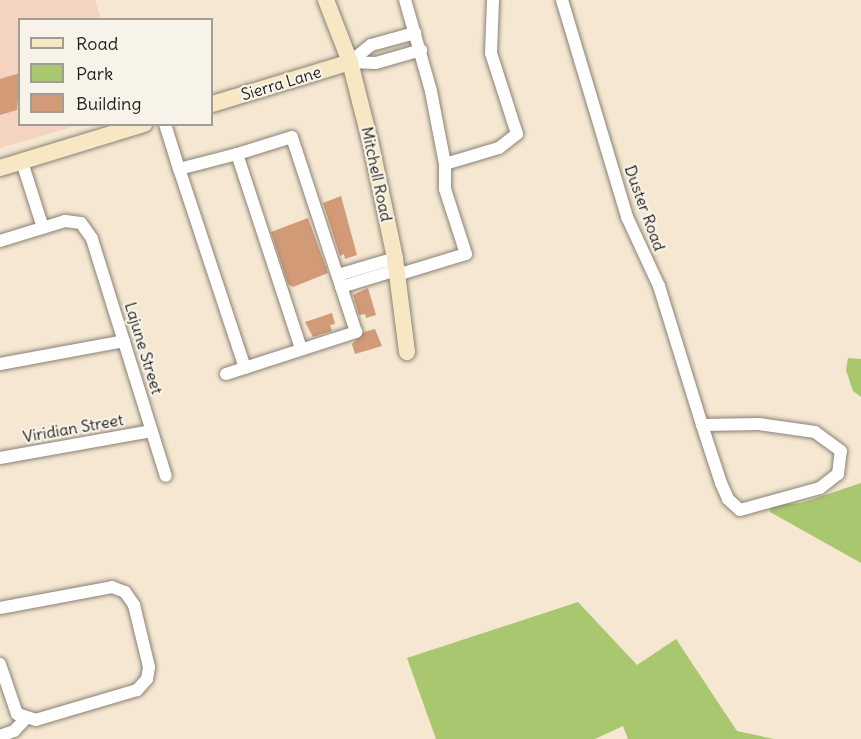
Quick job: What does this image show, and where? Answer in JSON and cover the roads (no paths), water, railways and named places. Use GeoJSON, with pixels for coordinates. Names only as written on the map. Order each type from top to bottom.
{"type":"FeatureCollection","features":[{"type":"Feature","properties":{"kind":"street","name":"Mitchell Road"},"geometry":{"type":"LineString","coordinates":[[326,0],[350,62],[396,268],[407,352]]}},
{"type":"Feature","properties":{"kind":"street"},"geometry":{"type":"LineString","coordinates":[[339,281],[466,254],[445,189],[445,164],[421,50],[405,0]]}},
{"type":"Feature","properties":{"kind":"street"},"geometry":{"type":"LineString","coordinates":[[445,164],[499,148],[517,134],[491,53],[493,0]]}},
{"type":"Feature","properties":{"kind":"street","name":"Duster Road"},"geometry":{"type":"LineString","coordinates":[[562,0],[627,217],[659,286],[702,425],[728,499],[740,510],[820,488],[838,474],[842,451],[814,432],[759,424],[702,425]]}},
{"type":"Feature","properties":{"kind":"street"},"geometry":{"type":"LineString","coordinates":[[350,62],[371,45],[415,33]]}},
{"type":"Feature","properties":{"kind":"street"},"geometry":{"type":"LineString","coordinates":[[350,62],[376,63],[421,50]]}},
{"type":"Feature","properties":{"kind":"street","name":"Sierra Lane"},"geometry":{"type":"LineString","coordinates":[[213,104],[350,62]]}},
{"type":"Feature","properties":{"kind":"street"},"geometry":{"type":"LineString","coordinates":[[0,168],[138,126]]}},
{"type":"Feature","properties":{"kind":"street"},"geometry":{"type":"LineString","coordinates":[[166,126],[245,368]]}},
{"type":"Feature","properties":{"kind":"street"},"geometry":{"type":"LineString","coordinates":[[179,169],[292,137],[356,332],[226,374]]}},
{"type":"Feature","properties":{"kind":"street"},"geometry":{"type":"LineString","coordinates":[[237,154],[301,349]]}},
{"type":"Feature","properties":{"kind":"street"},"geometry":{"type":"LineString","coordinates":[[0,241],[43,228],[22,162]]}},
{"type":"Feature","properties":{"kind":"street","name":"Lajune Street"},"geometry":{"type":"LineString","coordinates":[[43,228],[65,221],[81,223],[87,231],[166,476]]}},
{"type":"Feature","properties":{"kind":"street"},"geometry":{"type":"LineString","coordinates":[[0,364],[124,341]]}},
{"type":"Feature","properties":{"kind":"street","name":"Viridian Street"},"geometry":{"type":"LineString","coordinates":[[0,458],[152,431]]}},
{"type":"Feature","properties":{"kind":"street"},"geometry":{"type":"LineString","coordinates":[[0,608],[112,587],[125,592],[134,605],[149,667],[147,679],[137,690],[36,720],[25,719],[17,714],[0,664]]}},
{"type":"Feature","properties":{"kind":"street"},"geometry":{"type":"LineString","coordinates":[[0,736],[14,731],[25,719]]}}]}
